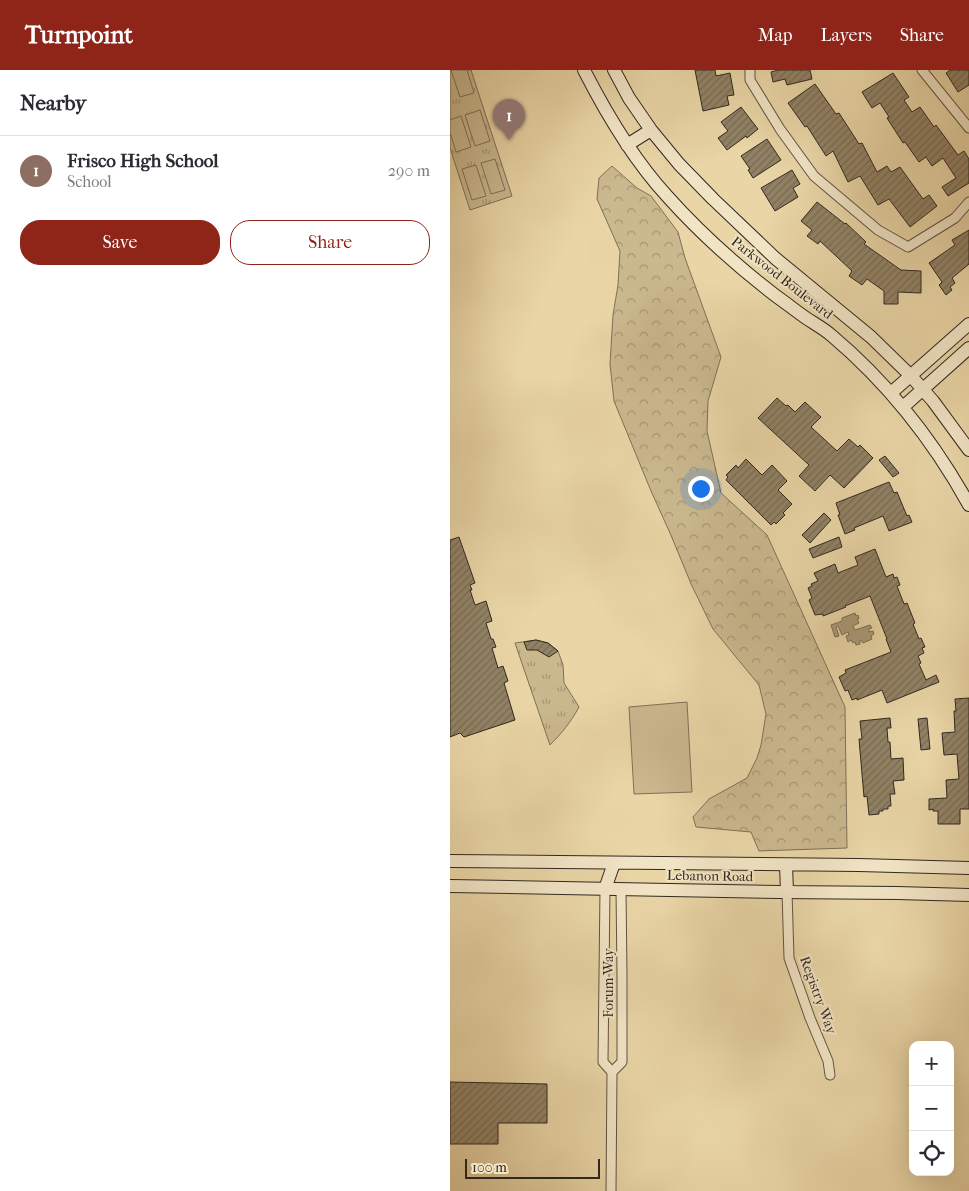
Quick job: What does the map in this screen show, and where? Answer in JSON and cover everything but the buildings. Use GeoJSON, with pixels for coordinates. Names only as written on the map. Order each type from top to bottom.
{"type":"FeatureCollection","features":[{"type":"Feature","properties":{"kind":"main road","name":"Parkwood Boulevard"},"geometry":{"type":"LineString","coordinates":[[584,70],[604,108],[627,145],[666,196],[735,263],[775,295],[830,334],[873,373],[927,438],[953,475],[969,505]]}},
{"type":"Feature","properties":{"kind":"main road","name":"Parkwood Boulevard"},"geometry":{"type":"LineString","coordinates":[[614,70],[629,98],[651,130],[679,164],[775,258],[871,337],[911,376],[923,388],[969,450]]}},
{"type":"Feature","properties":{"kind":"main road"},"geometry":{"type":"LineString","coordinates":[[627,145],[651,130]]}},
{"type":"Feature","properties":{"kind":"main road"},"geometry":{"type":"LineString","coordinates":[[891,393],[969,324]]}},
{"type":"Feature","properties":{"kind":"main road"},"geometry":{"type":"LineString","coordinates":[[903,407],[969,348]]}},
{"type":"Feature","properties":{"kind":"main road","name":"Lebanon Road"},"geometry":{"type":"LineString","coordinates":[[450,861],[969,868]]}},
{"type":"Feature","properties":{"kind":"main road"},"geometry":{"type":"LineString","coordinates":[[605,889],[614,863]]}},
{"type":"Feature","properties":{"kind":"main road"},"geometry":{"type":"LineString","coordinates":[[614,863],[621,889]]}},
{"type":"Feature","properties":{"kind":"main road"},"geometry":{"type":"LineString","coordinates":[[786,865],[787,892]]}},
{"type":"Feature","properties":{"kind":"main road","name":"Lebanon Road"},"geometry":{"type":"LineString","coordinates":[[450,886],[897,892],[969,895]]}},
{"type":"Feature","properties":{"kind":"street"},"geometry":{"type":"LineString","coordinates":[[750,70],[750,80],[780,129],[814,176],[878,230],[908,247],[955,218],[969,202]]}},
{"type":"Feature","properties":{"kind":"street"},"geometry":{"type":"LineString","coordinates":[[922,70],[969,128]]}},
{"type":"Feature","properties":{"kind":"street","name":"Forum Way"},"geometry":{"type":"LineString","coordinates":[[605,889],[604,1062],[612,1072],[612,1191]]}},
{"type":"Feature","properties":{"kind":"street","name":"Forum Way"},"geometry":{"type":"LineString","coordinates":[[612,1072],[622,1062],[621,889]]}},
{"type":"Feature","properties":{"kind":"street","name":"Registry Way"},"geometry":{"type":"LineString","coordinates":[[787,892],[789,958],[810,1018],[828,1061],[830,1075]]}},
{"type":"Feature","properties":{"kind":"green space"},"geometry":{"type":"Polygon","coordinates":[[[450,70],[471,70],[512,196],[470,210],[450,148],[450,70]]]}},
{"type":"Feature","properties":{"kind":"green space"},"geometry":{"type":"Polygon","coordinates":[[[451,70],[467,70],[474,93],[460,97],[451,70]]]}},
{"type":"Feature","properties":{"kind":"green space"},"geometry":{"type":"Polygon","coordinates":[[[480,110],[490,141],[475,146],[465,115],[480,110]]]}},
{"type":"Feature","properties":{"kind":"green space"},"geometry":{"type":"Polygon","coordinates":[[[461,116],[471,147],[456,152],[450,132],[450,120],[461,116]]]}},
{"type":"Feature","properties":{"kind":"green space"},"geometry":{"type":"Polygon","coordinates":[[[495,159],[505,190],[491,194],[481,163],[495,159]]]}},
{"type":"Feature","properties":{"kind":"green space"},"geometry":{"type":"Polygon","coordinates":[[[476,165],[486,196],[472,200],[462,169],[476,165]]]}},
{"type":"Feature","properties":{"kind":"green space"},"geometry":{"type":"Polygon","coordinates":[[[612,166],[637,188],[651,196],[678,232],[685,258],[721,357],[708,401],[707,431],[721,493],[767,535],[845,707],[847,848],[759,851],[751,832],[696,827],[693,817],[709,799],[747,778],[761,745],[766,714],[759,685],[713,629],[692,586],[614,401],[610,364],[620,251],[597,199],[599,178],[612,166]]]}},
{"type":"Feature","properties":{"kind":"green space"},"geometry":{"type":"Polygon","coordinates":[[[536,640],[548,643],[558,651],[563,665],[564,683],[579,707],[566,728],[550,745],[515,643],[536,640]]]}},
{"type":"Feature","properties":{"kind":"green space"},"geometry":{"type":"Polygon","coordinates":[[[687,702],[692,792],[634,794],[629,707],[687,702]]]}},
{"type":"Feature","properties":{"kind":"shaded area"},"geometry":{"type":"Polygon","coordinates":[[[855,613],[856,616],[858,615],[859,623],[853,626],[855,630],[870,625],[872,628],[869,629],[869,632],[873,631],[874,634],[871,636],[872,639],[863,643],[860,640],[860,644],[856,645],[851,640],[848,642],[846,636],[849,635],[848,632],[842,635],[838,626],[836,627],[839,636],[835,637],[831,625],[855,613]]]}},
{"type":"Feature","properties":{"kind":"place","name":"Frisco High School"},"geometry":{"type":"Point","coordinates":[509,140]}}]}
